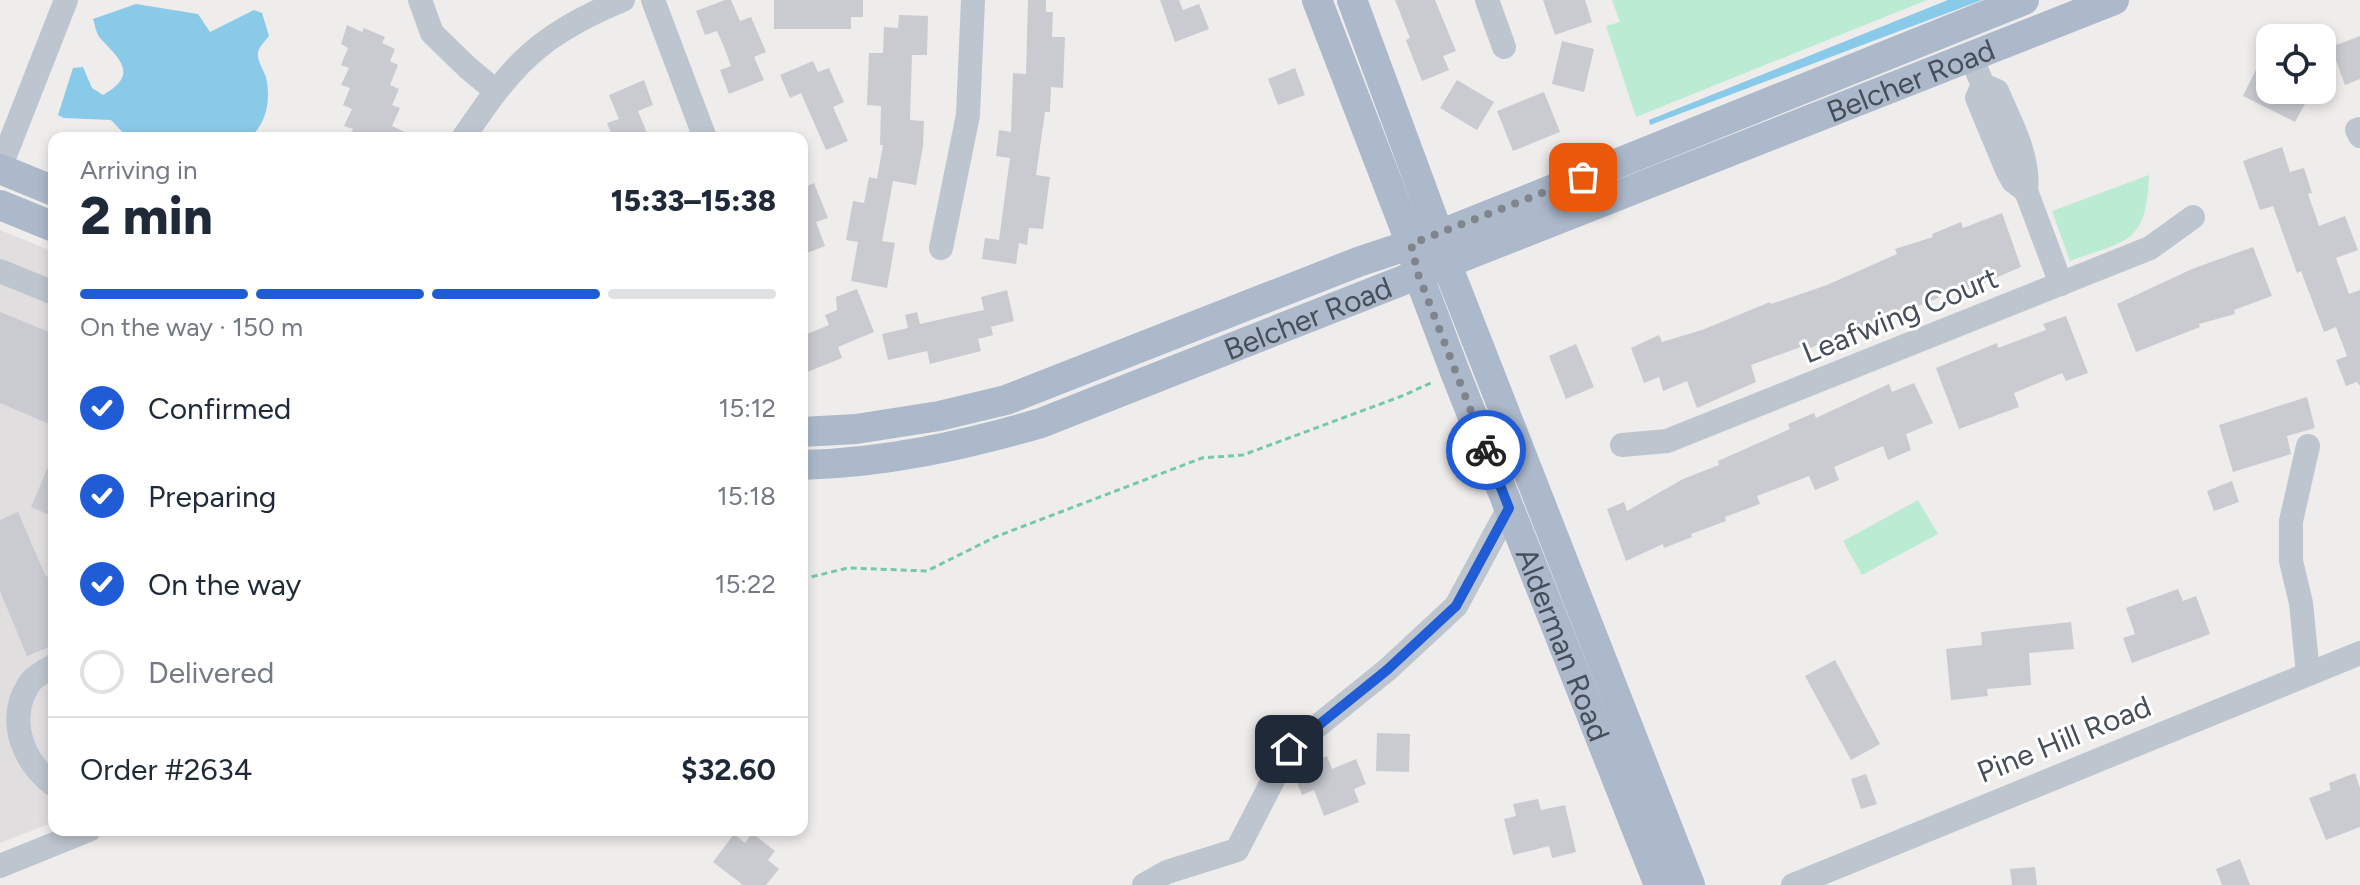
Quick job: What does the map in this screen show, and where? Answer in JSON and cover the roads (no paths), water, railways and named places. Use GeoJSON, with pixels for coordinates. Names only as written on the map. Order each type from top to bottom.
{"type":"FeatureCollection","features":[{"type":"Feature","properties":{"kind":"main road","name":"Alderman Road"},"geometry":{"type":"LineString","coordinates":[[1317,0],[1425,239],[1447,265],[1690,885]]}},
{"type":"Feature","properties":{"kind":"main road","name":"Alderman Road"},"geometry":{"type":"LineString","coordinates":[[1352,0],[1425,239],[1418,274],[1659,885]]}},
{"type":"Feature","properties":{"kind":"main road","name":"Belcher Road"},"geometry":{"type":"LineString","coordinates":[[808,465],[847,464],[914,454],[976,442],[1041,423],[2114,0]]}},
{"type":"Feature","properties":{"kind":"main road","name":"Belcher Road"},"geometry":{"type":"LineString","coordinates":[[808,432],[856,429],[939,416],[1006,400],[1358,262],[1425,239],[2016,1]]}},
{"type":"Feature","properties":{"kind":"main road"},"geometry":{"type":"LineString","coordinates":[[1958,26],[1971,57]]}},
{"type":"Feature","properties":{"kind":"main road"},"geometry":{"type":"LineString","coordinates":[[0,168],[48,188]]}},
{"type":"Feature","properties":{"kind":"main road"},"geometry":{"type":"LineString","coordinates":[[0,205],[48,225]]}},
{"type":"Feature","properties":{"kind":"street"},"geometry":{"type":"LineString","coordinates":[[0,168],[66,0]]}},
{"type":"Feature","properties":{"kind":"street"},"geometry":{"type":"LineString","coordinates":[[420,0],[432,33],[496,91]]}},
{"type":"Feature","properties":{"kind":"street"},"geometry":{"type":"LineString","coordinates":[[467,132],[496,91],[539,46],[587,15],[623,0]]}},
{"type":"Feature","properties":{"kind":"street"},"geometry":{"type":"LineString","coordinates":[[653,0],[703,132]]}},
{"type":"Feature","properties":{"kind":"street"},"geometry":{"type":"LineString","coordinates":[[941,248],[968,115],[973,0]]}},
{"type":"Feature","properties":{"kind":"street"},"geometry":{"type":"LineString","coordinates":[[1487,0],[1504,47]]}},
{"type":"Feature","properties":{"kind":"street"},"geometry":{"type":"LineString","coordinates":[[1971,57],[1983,85],[1977,98],[2010,150],[2013,181],[2026,191],[2061,284]]}},
{"type":"Feature","properties":{"kind":"street","name":"Leafwing Court"},"geometry":{"type":"LineString","coordinates":[[1622,445],[1667,441],[2061,284],[2150,248],[2193,217]]}},
{"type":"Feature","properties":{"kind":"street"},"geometry":{"type":"LineString","coordinates":[[0,271],[48,291]]}},
{"type":"Feature","properties":{"kind":"street"},"geometry":{"type":"LineString","coordinates":[[2308,446],[2291,521],[2291,561],[2301,603],[2308,674]]}},
{"type":"Feature","properties":{"kind":"street"},"geometry":{"type":"LineString","coordinates":[[1144,885],[1167,872],[1237,850],[1289,749],[1387,670],[1456,606],[1509,508]]}},
{"type":"Feature","properties":{"kind":"street","name":"Pine Hill Road"},"geometry":{"type":"LineString","coordinates":[[1793,885],[2360,653]]}},
{"type":"Feature","properties":{"kind":"street"},"geometry":{"type":"LineString","coordinates":[[48,669],[30,681],[21,702],[18,734],[28,758],[48,780]]}},
{"type":"Feature","properties":{"kind":"street"},"geometry":{"type":"LineString","coordinates":[[0,866],[74,836]]}},
{"type":"Feature","properties":{"kind":"water"},"geometry":{"type":"Polygon","coordinates":[[[1948,0],[1982,0],[1650,125],[1649,120],[1948,0]]]}},
{"type":"Feature","properties":{"kind":"water"},"geometry":{"type":"Polygon","coordinates":[[[136,4],[198,14],[210,32],[254,10],[262,13],[269,36],[258,55],[266,77],[268,102],[256,132],[122,132],[111,120],[64,118],[58,115],[73,68],[83,67],[92,88],[103,95],[121,80],[122,66],[99,36],[93,19],[136,4]]]}}]}
